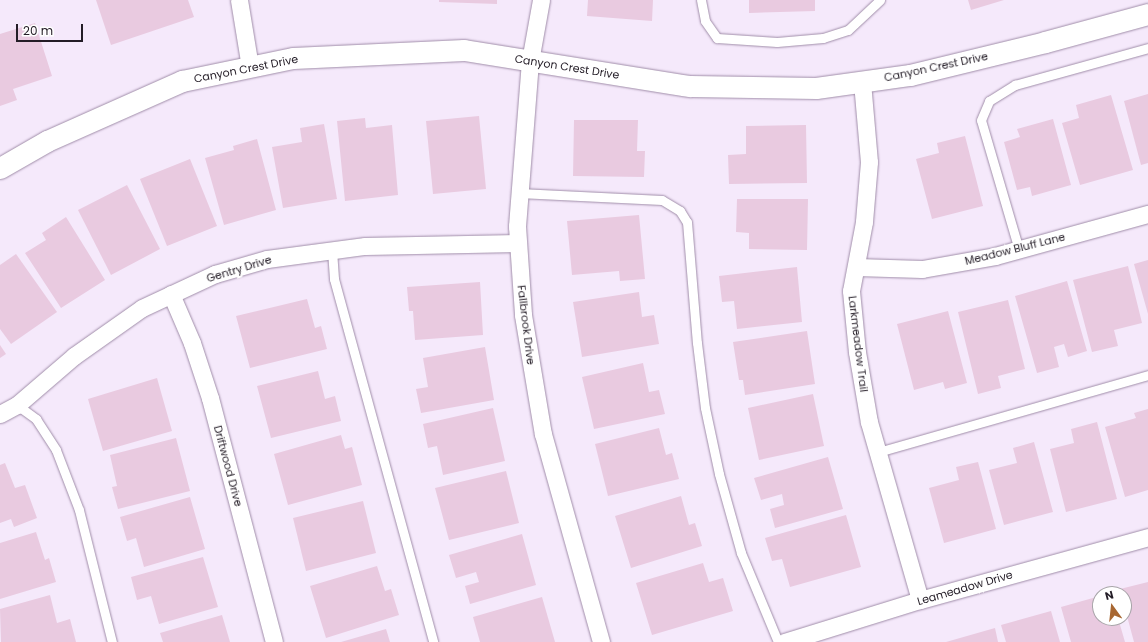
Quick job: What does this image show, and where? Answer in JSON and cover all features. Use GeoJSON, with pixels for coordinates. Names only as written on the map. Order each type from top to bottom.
{"type":"FeatureCollection","features":[{"type":"Feature","properties":{"kind":"street"},"geometry":{"type":"LineString","coordinates":[[239,0],[250,67]]}},
{"type":"Feature","properties":{"kind":"street","name":"Fallbrook Drive"},"geometry":{"type":"LineString","coordinates":[[541,0],[530,61],[519,193],[518,243],[523,315],[543,434],[601,642]]}},
{"type":"Feature","properties":{"kind":"street","name":"Canyon Crest Drive"},"geometry":{"type":"LineString","coordinates":[[0,168],[47,141],[182,81],[293,58],[464,50],[690,86],[816,88],[917,74],[1045,42],[1148,14]]}},
{"type":"Feature","properties":{"kind":"street","name":"Larkmeadow Trail"},"geometry":{"type":"LineString","coordinates":[[862,82],[869,162],[864,222],[851,291],[857,352],[869,422],[920,600]]}},
{"type":"Feature","properties":{"kind":"street","name":"Meadow Bluff Lane"},"geometry":{"type":"LineString","coordinates":[[856,267],[922,269],[1019,250],[1148,214]]}},
{"type":"Feature","properties":{"kind":"street","name":"Gentry Drive"},"geometry":{"type":"LineString","coordinates":[[0,414],[16,405],[74,356],[142,308],[215,274],[267,259],[380,245],[518,243]]}},
{"type":"Feature","properties":{"kind":"street","name":"Driftwood Drive"},"geometry":{"type":"LineString","coordinates":[[171,294],[192,343],[210,398],[274,642]]}},
{"type":"Feature","properties":{"kind":"street","name":"Leameadow Drive"},"geometry":{"type":"LineString","coordinates":[[784,642],[920,600],[1148,537]]}},
{"type":"Feature","properties":{"kind":"lane"},"geometry":{"type":"LineString","coordinates":[[701,0],[705,21],[717,38],[777,42],[823,38],[848,30],[880,0]]}},
{"type":"Feature","properties":{"kind":"lane"},"geometry":{"type":"LineString","coordinates":[[1019,250],[981,120],[989,100],[1015,85],[1148,48]]}},
{"type":"Feature","properties":{"kind":"lane"},"geometry":{"type":"LineString","coordinates":[[519,193],[662,200],[680,211],[687,222],[697,343],[705,408],[719,474],[741,553],[778,642]]}},
{"type":"Feature","properties":{"kind":"lane"},"geometry":{"type":"LineString","coordinates":[[332,250],[334,279],[433,642]]}},
{"type":"Feature","properties":{"kind":"lane"},"geometry":{"type":"LineString","coordinates":[[878,452],[1148,375]]}},
{"type":"Feature","properties":{"kind":"lane"},"geometry":{"type":"LineString","coordinates":[[16,405],[36,419],[56,450],[79,510],[112,642]]}},
{"type":"Feature","properties":{"kind":"building"},"geometry":{"type":"Polygon","coordinates":[[[96,0],[188,0],[194,17],[111,45],[96,0]]]}},
{"type":"Feature","properties":{"kind":"building"},"geometry":{"type":"Polygon","coordinates":[[[439,0],[497,0],[497,4],[439,2],[439,0]]]}},
{"type":"Feature","properties":{"kind":"building"},"geometry":{"type":"Polygon","coordinates":[[[588,0],[653,0],[652,21],[587,16],[588,0]]]}},
{"type":"Feature","properties":{"kind":"building"},"geometry":{"type":"Polygon","coordinates":[[[749,0],[815,0],[815,11],[749,13],[749,0]]]}},
{"type":"Feature","properties":{"kind":"building"},"geometry":{"type":"Polygon","coordinates":[[[968,0],[1004,0],[971,10],[968,0]]]}},
{"type":"Feature","properties":{"kind":"building"},"geometry":{"type":"Polygon","coordinates":[[[35,23],[52,76],[13,89],[17,100],[0,106],[0,34],[35,23]]]}},
{"type":"Feature","properties":{"kind":"building"},"geometry":{"type":"Polygon","coordinates":[[[1148,94],[1148,163],[1141,165],[1124,101],[1148,94]]]}},
{"type":"Feature","properties":{"kind":"building"},"geometry":{"type":"Polygon","coordinates":[[[1111,95],[1133,170],[1080,185],[1062,123],[1079,118],[1076,105],[1111,95]]]}},
{"type":"Feature","properties":{"kind":"building"},"geometry":{"type":"Polygon","coordinates":[[[479,116],[486,189],[433,194],[426,121],[479,116]]]}},
{"type":"Feature","properties":{"kind":"building"},"geometry":{"type":"Polygon","coordinates":[[[365,118],[366,128],[392,125],[398,195],[345,201],[337,121],[365,118]]]}},
{"type":"Feature","properties":{"kind":"building"},"geometry":{"type":"Polygon","coordinates":[[[1053,119],[1071,185],[1032,196],[1030,187],[1017,190],[1004,142],[1020,137],[1017,129],[1053,119]]]}},
{"type":"Feature","properties":{"kind":"building"},"geometry":{"type":"Polygon","coordinates":[[[574,120],[638,120],[637,151],[645,151],[644,177],[573,176],[574,120]]]}},
{"type":"Feature","properties":{"kind":"building"},"geometry":{"type":"Polygon","coordinates":[[[324,124],[337,199],[283,208],[272,147],[302,142],[300,128],[324,124]]]}},
{"type":"Feature","properties":{"kind":"building"},"geometry":{"type":"Polygon","coordinates":[[[806,125],[807,183],[729,184],[728,155],[746,154],[746,126],[806,125]]]}},
{"type":"Feature","properties":{"kind":"building"},"geometry":{"type":"Polygon","coordinates":[[[965,136],[983,206],[932,219],[916,159],[939,153],[937,143],[965,136]]]}},
{"type":"Feature","properties":{"kind":"building"},"geometry":{"type":"Polygon","coordinates":[[[257,139],[276,210],[224,225],[205,158],[234,150],[233,146],[257,139]]]}},
{"type":"Feature","properties":{"kind":"building"},"geometry":{"type":"Polygon","coordinates":[[[190,159],[217,226],[167,246],[140,179],[190,159]]]}},
{"type":"Feature","properties":{"kind":"building"},"geometry":{"type":"Polygon","coordinates":[[[127,185],[160,249],[111,275],[78,210],[127,185]]]}},
{"type":"Feature","properties":{"kind":"building"},"geometry":{"type":"Polygon","coordinates":[[[737,199],[808,199],[807,250],[749,249],[749,233],[736,232],[737,199]]]}},
{"type":"Feature","properties":{"kind":"building"},"geometry":{"type":"Polygon","coordinates":[[[639,215],[645,279],[620,281],[619,271],[572,275],[567,221],[639,215]]]}},
{"type":"Feature","properties":{"kind":"building"},"geometry":{"type":"Polygon","coordinates":[[[66,217],[105,280],[61,308],[25,253],[46,240],[42,233],[66,217]]]}},
{"type":"Feature","properties":{"kind":"building"},"geometry":{"type":"Polygon","coordinates":[[[16,254],[57,312],[11,344],[0,329],[0,265],[16,254]]]}},
{"type":"Feature","properties":{"kind":"building"},"geometry":{"type":"Polygon","coordinates":[[[1148,260],[1148,314],[1134,264],[1148,260]]]}},
{"type":"Feature","properties":{"kind":"building"},"geometry":{"type":"Polygon","coordinates":[[[1128,266],[1142,323],[1114,330],[1118,346],[1092,352],[1073,280],[1128,266]]]}},
{"type":"Feature","properties":{"kind":"building"},"geometry":{"type":"Polygon","coordinates":[[[797,267],[802,322],[737,329],[734,301],[722,302],[719,276],[797,267]]]}},
{"type":"Feature","properties":{"kind":"building"},"geometry":{"type":"Polygon","coordinates":[[[1067,281],[1087,351],[1068,357],[1064,344],[1054,347],[1059,367],[1037,373],[1015,296],[1067,281]]]}},
{"type":"Feature","properties":{"kind":"building"},"geometry":{"type":"Polygon","coordinates":[[[480,282],[483,335],[415,340],[413,311],[409,311],[407,287],[480,282]]]}},
{"type":"Feature","properties":{"kind":"building"},"geometry":{"type":"Polygon","coordinates":[[[639,292],[642,317],[654,315],[659,344],[582,357],[573,302],[639,292]]]}},
{"type":"Feature","properties":{"kind":"building"},"geometry":{"type":"Polygon","coordinates":[[[307,299],[315,328],[321,326],[327,349],[250,368],[236,316],[307,299]]]}},
{"type":"Feature","properties":{"kind":"building"},"geometry":{"type":"Polygon","coordinates":[[[1008,300],[1025,369],[998,376],[1001,388],[978,394],[958,312],[1008,300]]]}},
{"type":"Feature","properties":{"kind":"building"},"geometry":{"type":"Polygon","coordinates":[[[948,311],[967,383],[945,389],[943,382],[914,390],[897,324],[948,311]]]}},
{"type":"Feature","properties":{"kind":"building"},"geometry":{"type":"Polygon","coordinates":[[[807,331],[815,384],[745,395],[743,380],[739,380],[733,342],[807,331]]]}},
{"type":"Feature","properties":{"kind":"building"},"geometry":{"type":"Polygon","coordinates":[[[0,345],[6,354],[0,358],[0,345]]]}},
{"type":"Feature","properties":{"kind":"building"},"geometry":{"type":"Polygon","coordinates":[[[485,347],[494,400],[421,413],[416,389],[428,387],[423,358],[485,347]]]}},
{"type":"Feature","properties":{"kind":"building"},"geometry":{"type":"Polygon","coordinates":[[[643,363],[649,392],[659,390],[665,414],[594,429],[582,377],[643,363]]]}},
{"type":"Feature","properties":{"kind":"building"},"geometry":{"type":"Polygon","coordinates":[[[318,371],[325,399],[335,396],[341,421],[271,438],[257,386],[318,371]]]}},
{"type":"Feature","properties":{"kind":"building"},"geometry":{"type":"Polygon","coordinates":[[[157,378],[172,431],[103,451],[88,399],[157,378]]]}},
{"type":"Feature","properties":{"kind":"building"},"geometry":{"type":"Polygon","coordinates":[[[813,394],[824,446],[759,460],[748,408],[813,394]]]}},
{"type":"Feature","properties":{"kind":"building"},"geometry":{"type":"Polygon","coordinates":[[[493,408],[505,461],[443,475],[437,446],[428,448],[423,424],[493,408]]]}},
{"type":"Feature","properties":{"kind":"building"},"geometry":{"type":"Polygon","coordinates":[[[1148,409],[1148,490],[1125,497],[1105,427],[1136,418],[1134,413],[1148,409]]]}},
{"type":"Feature","properties":{"kind":"building"},"geometry":{"type":"Polygon","coordinates":[[[1097,422],[1117,499],[1066,512],[1050,449],[1074,443],[1071,429],[1097,422]]]}},
{"type":"Feature","properties":{"kind":"building"},"geometry":{"type":"Polygon","coordinates":[[[659,428],[666,455],[672,453],[679,479],[608,496],[595,444],[659,428]]]}},
{"type":"Feature","properties":{"kind":"building"},"geometry":{"type":"Polygon","coordinates":[[[341,435],[345,449],[352,447],[362,485],[288,505],[274,454],[341,435]]]}},
{"type":"Feature","properties":{"kind":"building"},"geometry":{"type":"Polygon","coordinates":[[[176,438],[190,491],[118,509],[112,487],[117,486],[110,455],[176,438]]]}},
{"type":"Feature","properties":{"kind":"building"},"geometry":{"type":"Polygon","coordinates":[[[1034,442],[1053,512],[1004,525],[989,470],[1017,463],[1013,448],[1034,442]]]}},
{"type":"Feature","properties":{"kind":"building"},"geometry":{"type":"Polygon","coordinates":[[[828,457],[843,509],[775,528],[770,509],[784,505],[782,494],[761,500],[754,478],[828,457]]]}},
{"type":"Feature","properties":{"kind":"building"},"geometry":{"type":"Polygon","coordinates":[[[978,462],[996,529],[944,543],[929,488],[959,480],[956,467],[978,462]]]}},
{"type":"Feature","properties":{"kind":"building"},"geometry":{"type":"Polygon","coordinates":[[[5,463],[15,488],[25,485],[37,518],[14,527],[11,519],[0,523],[0,465],[5,463]]]}},
{"type":"Feature","properties":{"kind":"building"},"geometry":{"type":"Polygon","coordinates":[[[506,471],[519,523],[449,540],[435,488],[506,471]]]}},
{"type":"Feature","properties":{"kind":"building"},"geometry":{"type":"Polygon","coordinates":[[[681,496],[689,525],[695,523],[702,546],[631,568],[615,516],[681,496]]]}},
{"type":"Feature","properties":{"kind":"building"},"geometry":{"type":"Polygon","coordinates":[[[190,497],[205,549],[144,567],[136,538],[127,541],[120,517],[190,497]]]}},
{"type":"Feature","properties":{"kind":"building"},"geometry":{"type":"Polygon","coordinates":[[[363,501],[376,553],[306,571],[293,518],[363,501]]]}},
{"type":"Feature","properties":{"kind":"building"},"geometry":{"type":"Polygon","coordinates":[[[846,515],[861,567],[790,587],[782,559],[772,561],[765,538],[846,515]]]}},
{"type":"Feature","properties":{"kind":"building"},"geometry":{"type":"Polygon","coordinates":[[[36,532],[45,560],[49,558],[56,582],[0,599],[0,543],[36,532]]]}},
{"type":"Feature","properties":{"kind":"building"},"geometry":{"type":"Polygon","coordinates":[[[522,534],[536,585],[470,604],[465,586],[479,582],[476,572],[456,578],[449,555],[522,534]]]}},
{"type":"Feature","properties":{"kind":"building"},"geometry":{"type":"Polygon","coordinates":[[[203,557],[218,607],[159,624],[151,596],[137,600],[131,577],[203,557]]]}},
{"type":"Feature","properties":{"kind":"building"},"geometry":{"type":"Polygon","coordinates":[[[703,563],[709,582],[723,578],[733,611],[652,635],[636,583],[703,563]]]}},
{"type":"Feature","properties":{"kind":"building"},"geometry":{"type":"Polygon","coordinates":[[[377,566],[385,591],[391,589],[399,615],[326,638],[310,586],[377,566]]]}},
{"type":"Feature","properties":{"kind":"building"},"geometry":{"type":"Polygon","coordinates":[[[1148,582],[1148,642],[1134,642],[1130,626],[1132,626],[1132,586],[1148,582]]]}},
{"type":"Feature","properties":{"kind":"building"},"geometry":{"type":"Polygon","coordinates":[[[50,595],[57,623],[70,619],[76,642],[1,642],[0,609],[50,595]]]}},
{"type":"Feature","properties":{"kind":"building"},"geometry":{"type":"Polygon","coordinates":[[[542,597],[555,642],[480,642],[473,617],[542,597]]]}},
{"type":"Feature","properties":{"kind":"building"},"geometry":{"type":"Polygon","coordinates":[[[1092,598],[1092,626],[1120,626],[1125,642],[1071,642],[1061,607],[1092,598]]]}},
{"type":"Feature","properties":{"kind":"building"},"geometry":{"type":"Polygon","coordinates":[[[1051,611],[1060,642],[1006,642],[1001,625],[1051,611]]]}},
{"type":"Feature","properties":{"kind":"building"},"geometry":{"type":"Polygon","coordinates":[[[222,615],[230,642],[163,642],[160,633],[222,615]]]}},
{"type":"Feature","properties":{"kind":"building"},"geometry":{"type":"Polygon","coordinates":[[[995,628],[998,642],[946,642],[995,628]]]}},
{"type":"Feature","properties":{"kind":"building"},"geometry":{"type":"Polygon","coordinates":[[[386,629],[390,642],[341,642],[386,629]]]}}]}
